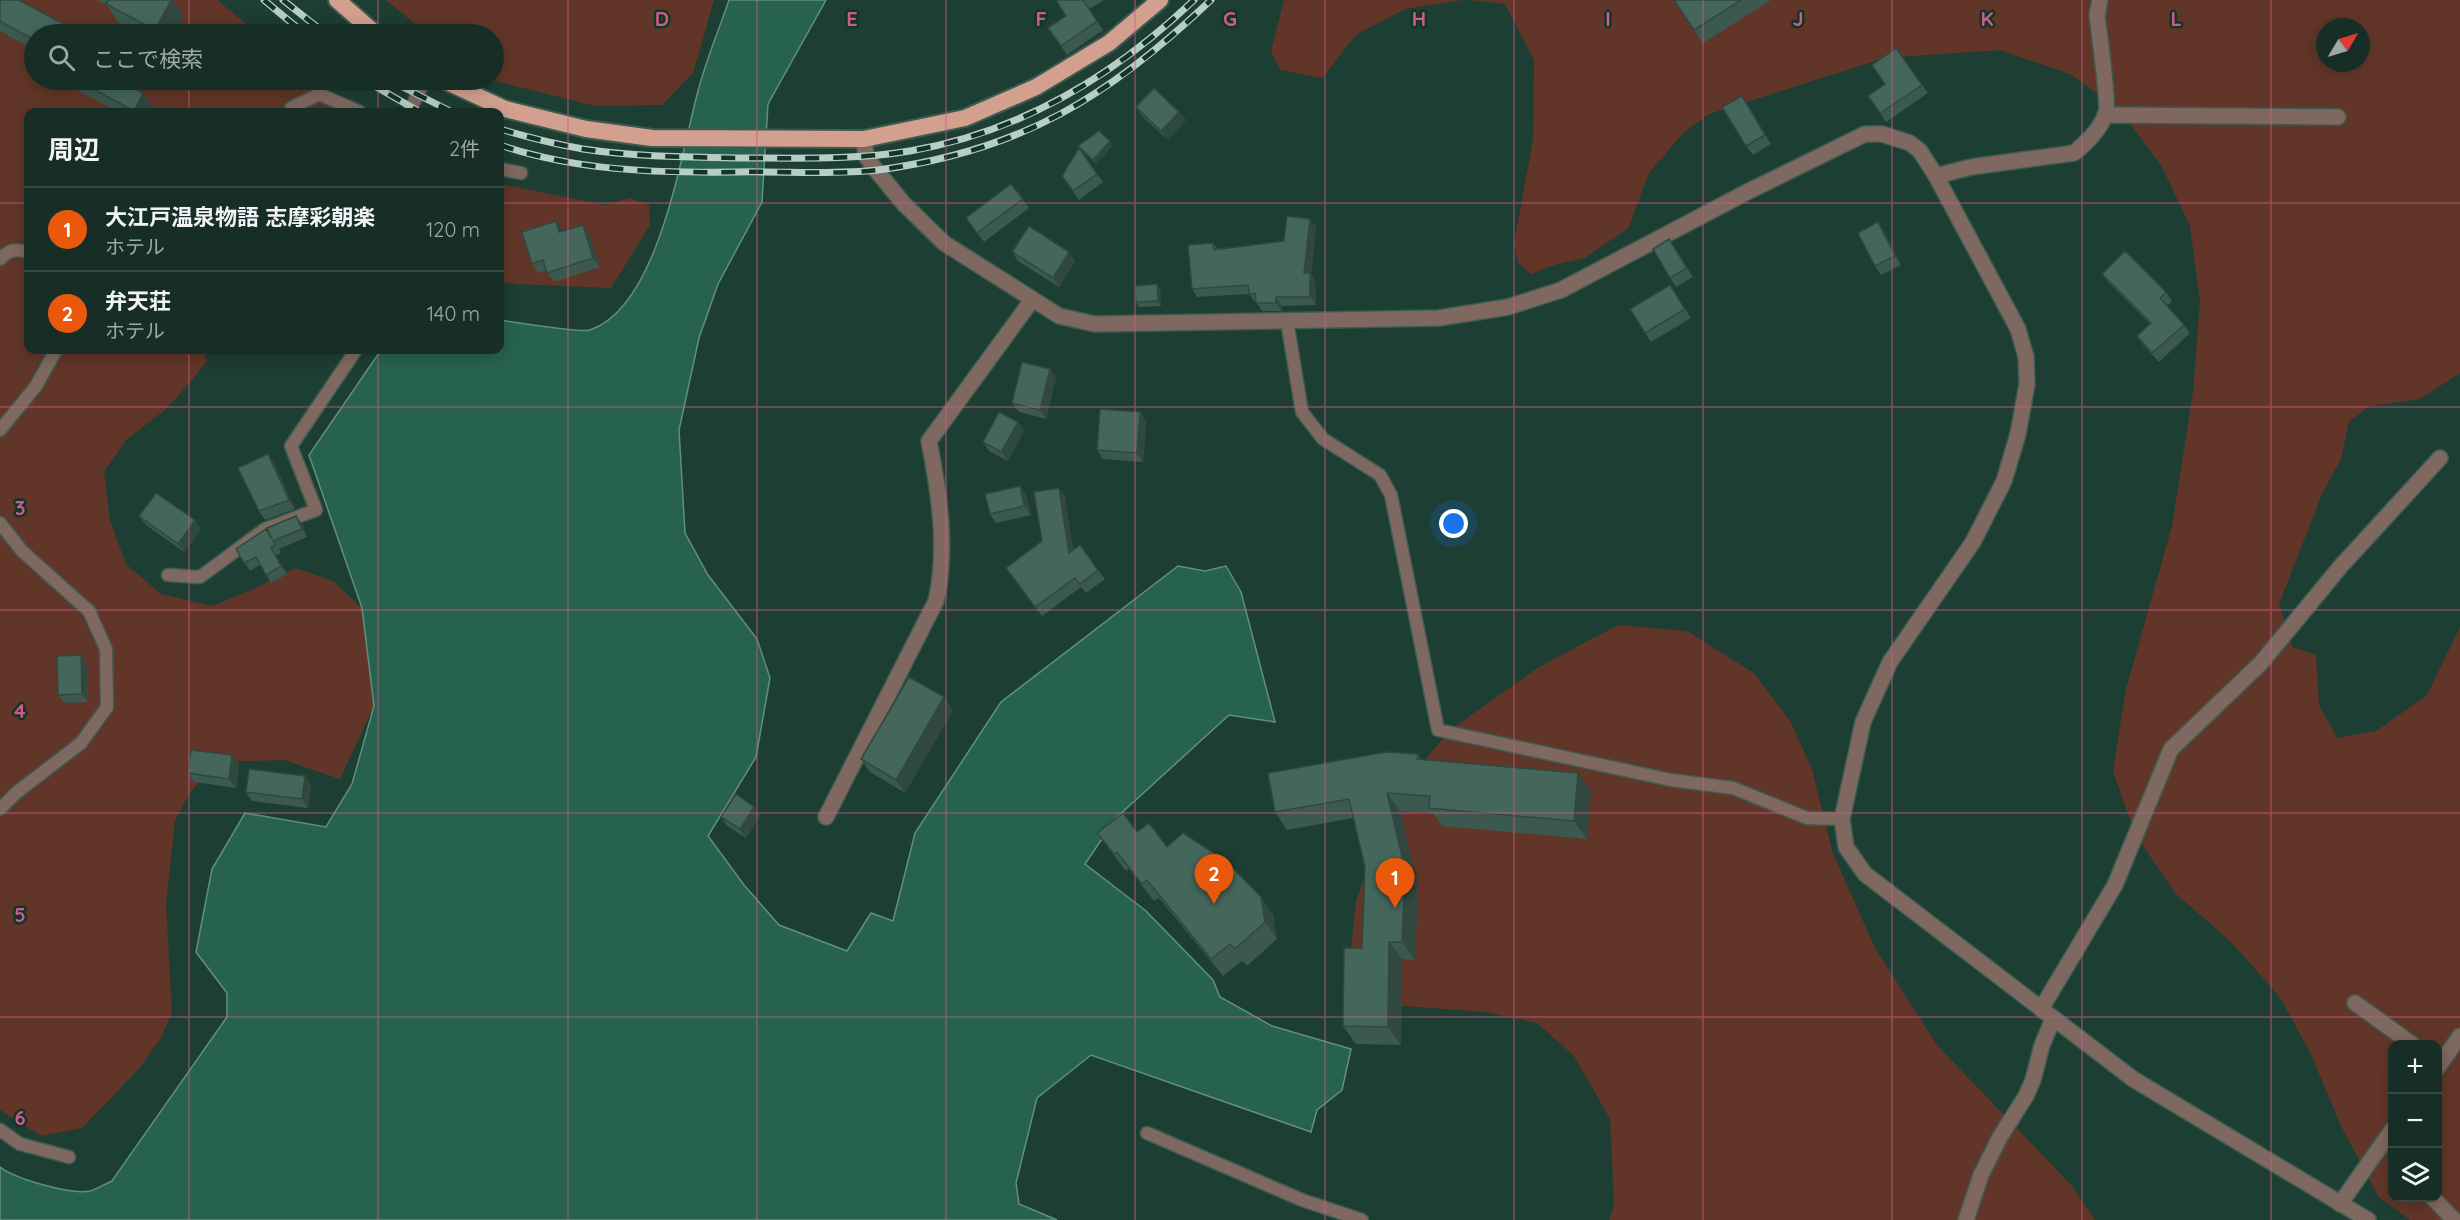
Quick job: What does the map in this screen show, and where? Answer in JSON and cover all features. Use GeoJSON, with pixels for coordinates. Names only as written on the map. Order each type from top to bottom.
{"type":"FeatureCollection","features":[{"type":"Feature","properties":{"kind":"highway"},"geometry":{"type":"LineString","coordinates":[[337,0],[365,24]]}},
{"type":"Feature","properties":{"kind":"highway"},"geometry":{"type":"LineString","coordinates":[[504,109],[586,129],[652,138],[864,140],[965,118],[1036,87],[1109,43],[1160,0]]}},
{"type":"Feature","properties":{"kind":"highway"},"geometry":{"type":"LineString","coordinates":[[464,90],[503,108]]}},
{"type":"Feature","properties":{"kind":"street"},"geometry":{"type":"LineString","coordinates":[[1936,176],[1971,167],[2074,153],[2087,142],[2107,111],[2097,15],[2100,0]]}},
{"type":"Feature","properties":{"kind":"street"},"geometry":{"type":"LineString","coordinates":[[2105,115],[2338,117]]}},
{"type":"Feature","properties":{"kind":"street"},"geometry":{"type":"LineString","coordinates":[[864,140],[866,156],[876,170],[904,204],[944,243],[1059,316],[1095,324],[1439,318],[1508,307],[1562,290],[1748,192],[1865,134],[1882,134],[1910,143],[1920,151],[1936,176],[2018,329],[2026,357],[2027,384],[2019,434],[2004,481],[1973,542],[1890,662],[1863,722],[1851,768],[1842,819],[1846,847],[1865,874],[2133,1079],[2368,1220]]}},
{"type":"Feature","properties":{"kind":"street"},"geometry":{"type":"LineString","coordinates":[[826,817],[936,601],[941,578],[939,493],[929,441],[1032,300]]}},
{"type":"Feature","properties":{"kind":"street"},"geometry":{"type":"LineString","coordinates":[[1966,1220],[1981,1175],[2033,1080],[2047,1014],[2115,885],[2171,749],[2260,663],[2341,566],[2440,458]]}},
{"type":"Feature","properties":{"kind":"street"},"geometry":{"type":"LineString","coordinates":[[2355,1003],[2406,1040]]}},
{"type":"Feature","properties":{"kind":"street"},"geometry":{"type":"LineString","coordinates":[[2442,1060],[2460,1036]]}},
{"type":"Feature","properties":{"kind":"street"},"geometry":{"type":"LineString","coordinates":[[2340,1204],[2388,1136]]}},
{"type":"Feature","properties":{"kind":"street"},"geometry":{"type":"LineString","coordinates":[[2438,1202],[2454,1220]]}},
{"type":"Feature","properties":{"kind":"lane"},"geometry":{"type":"LineString","coordinates":[[411,108],[420,90]]}},
{"type":"Feature","properties":{"kind":"lane"},"geometry":{"type":"LineString","coordinates":[[291,108],[319,94],[351,108]]}},
{"type":"Feature","properties":{"kind":"lane"},"geometry":{"type":"LineString","coordinates":[[504,170],[521,173]]}},
{"type":"Feature","properties":{"kind":"lane"},"geometry":{"type":"LineString","coordinates":[[0,259],[7,252],[16,249],[24,251]]}},
{"type":"Feature","properties":{"kind":"lane"},"geometry":{"type":"LineString","coordinates":[[1287,321],[1302,412],[1323,439],[1380,475],[1391,495],[1438,730],[1671,780],[1733,788],[1807,818],[1842,819]]}},
{"type":"Feature","properties":{"kind":"lane"},"geometry":{"type":"LineString","coordinates":[[0,430],[36,386],[54,354]]}},
{"type":"Feature","properties":{"kind":"lane"},"geometry":{"type":"LineString","coordinates":[[168,575],[200,577],[265,529],[316,510],[291,446],[353,354]]}},
{"type":"Feature","properties":{"kind":"lane"},"geometry":{"type":"LineString","coordinates":[[0,523],[22,551],[89,612],[106,649],[107,706],[81,743],[16,793],[0,809]]}},
{"type":"Feature","properties":{"kind":"lane"},"geometry":{"type":"LineString","coordinates":[[0,1130],[20,1144],[69,1157]]}},
{"type":"Feature","properties":{"kind":"lane"},"geometry":{"type":"LineString","coordinates":[[1147,1133],[1302,1200],[1362,1220]]}},
{"type":"Feature","properties":{"kind":"shaded area"},"geometry":{"type":"Polygon","coordinates":[[[0,0],[217,0],[247,24],[24,24],[24,90],[326,90],[350,108],[24,108],[24,354],[204,354],[207,361],[193,379],[165,410],[126,440],[104,472],[110,521],[126,564],[161,594],[212,606],[252,590],[296,568],[333,581],[362,608],[374,706],[340,779],[284,760],[218,762],[190,792],[175,821],[166,905],[172,1012],[161,1038],[138,1070],[82,1128],[41,1136],[0,1110],[0,0]]]}},
{"type":"Feature","properties":{"kind":"shaded area"},"geometry":{"type":"Polygon","coordinates":[[[386,0],[714,0],[693,73],[662,105],[595,106],[504,83],[504,24],[415,24],[386,0]]]}},
{"type":"Feature","properties":{"kind":"shaded area"},"geometry":{"type":"Polygon","coordinates":[[[729,0],[826,0],[768,104],[762,202],[718,284],[699,338],[679,430],[685,533],[708,575],[757,639],[770,678],[756,757],[708,836],[744,885],[779,925],[847,951],[871,913],[893,921],[915,833],[1001,702],[1178,566],[1205,571],[1226,566],[1241,592],[1275,722],[1229,715],[1116,818],[1085,864],[1146,911],[1213,980],[1220,997],[1272,1026],[1351,1049],[1342,1090],[1317,1110],[1311,1132],[1091,1055],[1037,1098],[1016,1183],[1019,1204],[1057,1220],[0,1220],[0,1167],[30,1181],[70,1191],[90,1191],[112,1181],[227,1017],[227,993],[196,952],[212,869],[245,813],[326,827],[352,784],[374,706],[362,608],[309,455],[378,354],[504,354],[504,321],[584,331],[614,316],[634,292],[650,261],[664,225],[701,79],[729,0]]]}},
{"type":"Feature","properties":{"kind":"shaded area"},"geometry":{"type":"Polygon","coordinates":[[[1284,0],[1463,0],[1405,9],[1356,35],[1322,78],[1280,70],[1271,51],[1284,0]]]}},
{"type":"Feature","properties":{"kind":"shaded area"},"geometry":{"type":"Polygon","coordinates":[[[1470,0],[2460,0],[2460,373],[2420,399],[2370,406],[2349,422],[2341,459],[2322,494],[2279,604],[2292,647],[2316,655],[2319,705],[2337,738],[2376,731],[2427,695],[2460,627],[2460,1220],[2410,1220],[2379,1197],[2341,1126],[2310,1052],[2279,996],[2231,942],[2175,893],[2135,834],[2113,771],[2126,689],[2172,526],[2193,392],[2200,301],[2190,226],[2161,165],[2120,110],[2072,75],[2000,50],[1884,58],[1709,114],[1683,133],[1649,173],[1628,228],[1585,258],[1554,265],[1531,274],[1518,263],[1514,243],[1533,140],[1534,60],[1505,4],[1470,0]]]}},
{"type":"Feature","properties":{"kind":"shaded area"},"geometry":{"type":"Polygon","coordinates":[[[504,185],[605,205],[630,198],[649,205],[650,225],[611,288],[504,282],[504,185]]]}},
{"type":"Feature","properties":{"kind":"shaded area"},"geometry":{"type":"Polygon","coordinates":[[[1618,625],[1687,631],[1754,673],[1790,721],[1812,769],[1833,854],[1875,948],[1937,1045],[2072,1186],[2095,1220],[1609,1220],[1614,1205],[1610,1119],[1574,1056],[1537,1023],[1486,1012],[1403,1006],[1369,989],[1350,960],[1356,901],[1393,798],[1450,730],[1539,667],[1618,625]]]}},
{"type":"Feature","properties":{"kind":"building"},"geometry":{"type":"Polygon","coordinates":[[[0,0],[19,0],[63,24],[24,24],[24,34],[0,21],[0,0]]]}},
{"type":"Feature","properties":{"kind":"building"},"geometry":{"type":"Polygon","coordinates":[[[109,0],[171,0],[158,24],[144,24],[106,4],[109,0]]]}},
{"type":"Feature","properties":{"kind":"building"},"geometry":{"type":"Polygon","coordinates":[[[1056,0],[1083,0],[1097,21],[1061,46],[1048,28],[1066,16],[1056,0]]]}},
{"type":"Feature","properties":{"kind":"building"},"geometry":{"type":"Polygon","coordinates":[[[1674,0],[1741,0],[1694,30],[1674,0]]]}},
{"type":"Feature","properties":{"kind":"building"},"geometry":{"type":"Polygon","coordinates":[[[1896,48],[1922,85],[1880,113],[1868,96],[1885,84],[1872,65],[1896,48]]]}},
{"type":"Feature","properties":{"kind":"building"},"geometry":{"type":"Polygon","coordinates":[[[1154,88],[1179,112],[1161,131],[1136,107],[1154,88]]]}},
{"type":"Feature","properties":{"kind":"building"},"geometry":{"type":"Polygon","coordinates":[[[95,90],[137,90],[143,93],[136,108],[128,108],[95,90]]]}},
{"type":"Feature","properties":{"kind":"building"},"geometry":{"type":"Polygon","coordinates":[[[1742,96],[1765,135],[1746,146],[1722,107],[1742,96]]]}},
{"type":"Feature","properties":{"kind":"building"},"geometry":{"type":"Polygon","coordinates":[[[1099,131],[1110,141],[1093,160],[1078,146],[1099,131]]]}},
{"type":"Feature","properties":{"kind":"building"},"geometry":{"type":"Polygon","coordinates":[[[1079,148],[1097,174],[1073,191],[1062,176],[1079,148]]]}},
{"type":"Feature","properties":{"kind":"building"},"geometry":{"type":"Polygon","coordinates":[[[1011,184],[1023,199],[977,233],[966,218],[1011,184]]]}},
{"type":"Feature","properties":{"kind":"building"},"geometry":{"type":"Polygon","coordinates":[[[1287,216],[1310,219],[1304,273],[1310,273],[1310,297],[1276,297],[1276,303],[1256,303],[1255,293],[1249,294],[1248,285],[1192,289],[1188,245],[1213,243],[1214,250],[1284,241],[1287,216]]]}},
{"type":"Feature","properties":{"kind":"building"},"geometry":{"type":"Polygon","coordinates":[[[556,221],[559,232],[583,225],[593,258],[547,273],[543,260],[532,264],[522,232],[556,221]]]}},
{"type":"Feature","properties":{"kind":"building"},"geometry":{"type":"Polygon","coordinates":[[[1878,222],[1895,256],[1875,266],[1858,233],[1878,222]]]}},
{"type":"Feature","properties":{"kind":"building"},"geometry":{"type":"Polygon","coordinates":[[[1029,226],[1069,252],[1053,278],[1012,252],[1029,226]]]}},
{"type":"Feature","properties":{"kind":"building"},"geometry":{"type":"Polygon","coordinates":[[[1669,239],[1687,268],[1670,278],[1653,249],[1669,239]]]}},
{"type":"Feature","properties":{"kind":"building"},"geometry":{"type":"Polygon","coordinates":[[[2125,251],[2166,292],[2160,298],[2184,325],[2152,353],[2137,336],[2151,323],[2102,274],[2125,251]]]}},
{"type":"Feature","properties":{"kind":"building"},"geometry":{"type":"Polygon","coordinates":[[[1157,284],[1158,301],[1136,302],[1135,286],[1157,284]]]}},
{"type":"Feature","properties":{"kind":"building"},"geometry":{"type":"Polygon","coordinates":[[[1670,285],[1685,309],[1645,333],[1630,309],[1670,285]]]}},
{"type":"Feature","properties":{"kind":"building"},"geometry":{"type":"Polygon","coordinates":[[[1022,362],[1050,369],[1040,410],[1012,403],[1022,362]]]}},
{"type":"Feature","properties":{"kind":"building"},"geometry":{"type":"Polygon","coordinates":[[[1100,409],[1140,412],[1137,453],[1097,450],[1100,409]]]}},
{"type":"Feature","properties":{"kind":"building"},"geometry":{"type":"Polygon","coordinates":[[[999,412],[1018,422],[1001,452],[983,442],[999,412]]]}},
{"type":"Feature","properties":{"kind":"building"},"geometry":{"type":"Polygon","coordinates":[[[268,454],[289,500],[259,511],[238,468],[268,454]]]}},
{"type":"Feature","properties":{"kind":"building"},"geometry":{"type":"Polygon","coordinates":[[[1020,486],[1024,506],[990,514],[985,494],[1020,486]]]}},
{"type":"Feature","properties":{"kind":"building"},"geometry":{"type":"Polygon","coordinates":[[[1059,488],[1069,553],[1080,545],[1098,570],[1080,584],[1075,578],[1035,607],[1006,568],[1042,541],[1034,492],[1059,488]]]}},
{"type":"Feature","properties":{"kind":"building"},"geometry":{"type":"Polygon","coordinates":[[[156,493],[195,520],[178,544],[139,516],[156,493]]]}},
{"type":"Feature","properties":{"kind":"building"},"geometry":{"type":"Polygon","coordinates":[[[296,516],[302,529],[273,541],[275,545],[271,548],[281,566],[266,575],[256,557],[244,563],[236,549],[266,529],[272,539],[267,528],[296,516]]]}},
{"type":"Feature","properties":{"kind":"building"},"geometry":{"type":"Polygon","coordinates":[[[81,655],[82,694],[58,695],[57,656],[81,655]]]}},
{"type":"Feature","properties":{"kind":"building"},"geometry":{"type":"Polygon","coordinates":[[[909,677],[944,697],[896,780],[861,759],[909,677]]]}},
{"type":"Feature","properties":{"kind":"building"},"geometry":{"type":"Polygon","coordinates":[[[191,750],[232,755],[229,779],[188,773],[191,750]]]}},
{"type":"Feature","properties":{"kind":"building"},"geometry":{"type":"Polygon","coordinates":[[[1386,752],[1418,754],[1417,759],[1578,773],[1574,821],[1429,808],[1430,796],[1387,793],[1405,869],[1402,942],[1389,942],[1388,1027],[1343,1026],[1344,948],[1362,948],[1365,867],[1349,799],[1275,812],[1268,773],[1386,752]]]}},
{"type":"Feature","properties":{"kind":"building"},"geometry":{"type":"Polygon","coordinates":[[[249,769],[305,776],[302,799],[246,792],[249,769]]]}},
{"type":"Feature","properties":{"kind":"building"},"geometry":{"type":"Polygon","coordinates":[[[736,794],[754,807],[740,829],[721,817],[736,794]]]}},
{"type":"Feature","properties":{"kind":"building"},"geometry":{"type":"Polygon","coordinates":[[[1123,813],[1137,832],[1149,823],[1167,847],[1183,833],[1226,861],[1261,897],[1265,922],[1235,949],[1230,944],[1211,959],[1147,880],[1142,884],[1117,852],[1114,854],[1097,833],[1123,813]]]}},
{"type":"Feature","properties":{"kind":"railway"},"geometry":{"type":"LineString","coordinates":[[264,0],[293,24]]}},
{"type":"Feature","properties":{"kind":"railway"},"geometry":{"type":"LineString","coordinates":[[283,0],[313,24]]}},
{"type":"Feature","properties":{"kind":"railway"},"geometry":{"type":"LineString","coordinates":[[504,130],[583,149],[643,155],[826,158],[910,151],[990,130],[1063,97],[1098,77],[1131,53],[1194,0]]}},
{"type":"Feature","properties":{"kind":"railway"},"geometry":{"type":"LineString","coordinates":[[504,146],[558,160],[647,171],[844,172],[878,170],[929,161],[976,149],[1060,114],[1099,91],[1136,65],[1211,0]]}},
{"type":"Feature","properties":{"kind":"railway"},"geometry":{"type":"LineString","coordinates":[[382,90],[413,108]]}},
{"type":"Feature","properties":{"kind":"railway"},"geometry":{"type":"LineString","coordinates":[[409,90],[444,108]]}},
{"type":"Feature","properties":{"kind":"place","name":"弁天荘"},"geometry":{"type":"Point","coordinates":[1214,904]}},
{"type":"Feature","properties":{"kind":"place","name":"大江戸温泉物語 志摩彩朝楽"},"geometry":{"type":"Point","coordinates":[1395,908]}}]}
